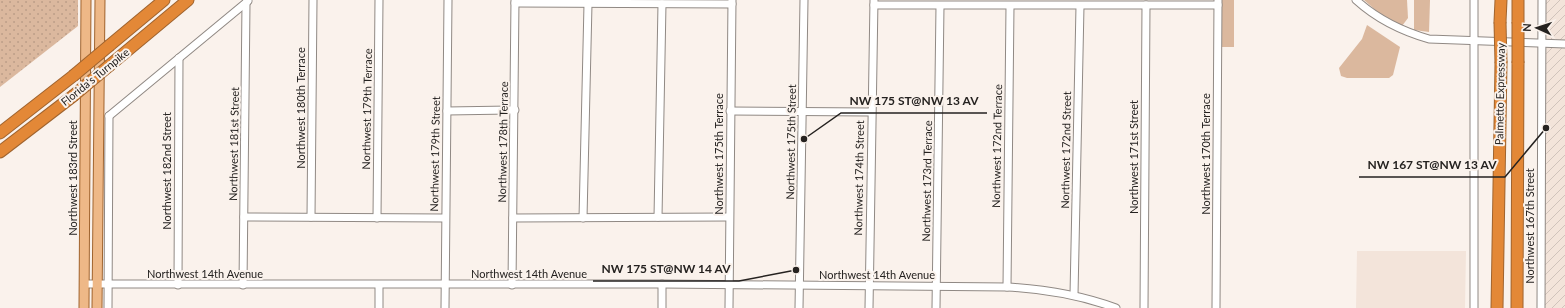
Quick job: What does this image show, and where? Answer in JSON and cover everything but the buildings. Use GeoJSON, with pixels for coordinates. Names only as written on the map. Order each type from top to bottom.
{"type":"FeatureCollection","features":[{"type":"Feature","properties":{"kind":"highway","name":"Florida's Turnpike"},"geometry":{"type":"LineString","coordinates":[[0,132],[73,76],[164,0]]}},
{"type":"Feature","properties":{"kind":"highway","name":"Florida's Turnpike"},"geometry":{"type":"LineString","coordinates":[[0,152],[73,96],[188,0]]}},
{"type":"Feature","properties":{"kind":"highway","name":"Palmetto Expressway"},"geometry":{"type":"LineString","coordinates":[[1497,308],[1501,0]]}},
{"type":"Feature","properties":{"kind":"highway","name":"Palmetto Expressway"},"geometry":{"type":"LineString","coordinates":[[1517,308],[1518,0]]}},
{"type":"Feature","properties":{"kind":"highway"},"geometry":{"type":"LineString","coordinates":[[1490,308],[1497,259]]}},
{"type":"Feature","properties":{"kind":"highway"},"geometry":{"type":"LineString","coordinates":[[1517,290],[1521,308]]}},
{"type":"Feature","properties":{"kind":"main road","name":"Northwest 183rd Street"},"geometry":{"type":"LineString","coordinates":[[84,308],[86,0]]}},
{"type":"Feature","properties":{"kind":"main road"},"geometry":{"type":"LineString","coordinates":[[97,308],[101,1]]}},
{"type":"Feature","properties":{"kind":"street","name":"Northwest 180th Terrace"},"geometry":{"type":"LineString","coordinates":[[311,217],[313,0]]}},
{"type":"Feature","properties":{"kind":"street","name":"Northwest 179th Terrace"},"geometry":{"type":"LineString","coordinates":[[378,218],[380,0]]}},
{"type":"Feature","properties":{"kind":"street","name":"Northwest 179th Street"},"geometry":{"type":"LineString","coordinates":[[445,308],[448,0]]}},
{"type":"Feature","properties":{"kind":"street","name":"Northwest 175th Street"},"geometry":{"type":"LineString","coordinates":[[799,308],[804,0]]}},
{"type":"Feature","properties":{"kind":"street"},"geometry":{"type":"LineString","coordinates":[[1356,0],[1383,22],[1409,34],[1430,39],[1474,42],[1565,44]]}},
{"type":"Feature","properties":{"kind":"street"},"geometry":{"type":"LineString","coordinates":[[1474,0],[1474,308]]}},
{"type":"Feature","properties":{"kind":"street","name":"Northwest 167th Street"},"geometry":{"type":"LineString","coordinates":[[1541,308],[1542,0]]}},
{"type":"Feature","properties":{"kind":"street"},"geometry":{"type":"LineString","coordinates":[[109,116],[248,1]]}},
{"type":"Feature","properties":{"kind":"street","name":"Northwest 181st Street"},"geometry":{"type":"LineString","coordinates":[[243,285],[248,1]]}},
{"type":"Feature","properties":{"kind":"street"},"geometry":{"type":"LineString","coordinates":[[515,2],[588,4],[732,2]]}},
{"type":"Feature","properties":{"kind":"street","name":"Northwest 178th Terrace"},"geometry":{"type":"LineString","coordinates":[[512,285],[515,2]]}},
{"type":"Feature","properties":{"kind":"street","name":"Northwest 175th Terrace"},"geometry":{"type":"LineString","coordinates":[[729,308],[732,2]]}},
{"type":"Feature","properties":{"kind":"street"},"geometry":{"type":"LineString","coordinates":[[874,3],[940,6],[1080,6],[1218,3]]}},
{"type":"Feature","properties":{"kind":"street","name":"Northwest 174th Street"},"geometry":{"type":"LineString","coordinates":[[869,308],[871,112],[874,3]]}},
{"type":"Feature","properties":{"kind":"street","name":"Northwest 170th Terrace"},"geometry":{"type":"LineString","coordinates":[[1216,308],[1218,3]]}},
{"type":"Feature","properties":{"kind":"street"},"geometry":{"type":"LineString","coordinates":[[583,218],[588,4]]}},
{"type":"Feature","properties":{"kind":"street"},"geometry":{"type":"LineString","coordinates":[[658,217],[662,4]]}},
{"type":"Feature","properties":{"kind":"street","name":"Northwest 171st Street"},"geometry":{"type":"LineString","coordinates":[[1144,308],[1146,5]]}},
{"type":"Feature","properties":{"kind":"street","name":"Northwest 173rd Terrace"},"geometry":{"type":"LineString","coordinates":[[936,308],[940,6]]}},
{"type":"Feature","properties":{"kind":"street","name":"Northwest 172nd Terrace"},"geometry":{"type":"LineString","coordinates":[[1007,287],[1010,6]]}},
{"type":"Feature","properties":{"kind":"street","name":"Northwest 172nd Street"},"geometry":{"type":"LineString","coordinates":[[1074,295],[1080,6]]}},
{"type":"Feature","properties":{"kind":"street","name":"Northwest 182nd Street"},"geometry":{"type":"LineString","coordinates":[[178,285],[179,58]]}},
{"type":"Feature","properties":{"kind":"street"},"geometry":{"type":"LineString","coordinates":[[99,107],[109,116],[108,308]]}},
{"type":"Feature","properties":{"kind":"street"},"geometry":{"type":"LineString","coordinates":[[447,111],[515,110]]}},
{"type":"Feature","properties":{"kind":"street"},"geometry":{"type":"LineString","coordinates":[[730,111],[871,112]]}},
{"type":"Feature","properties":{"kind":"street"},"geometry":{"type":"LineString","coordinates":[[244,217],[445,218]]}},
{"type":"Feature","properties":{"kind":"street"},"geometry":{"type":"LineString","coordinates":[[513,218],[729,217]]}},
{"type":"Feature","properties":{"kind":"street","name":"Northwest 14th Avenue"},"geometry":{"type":"LineString","coordinates":[[84,284],[445,286],[662,284],[1007,287],[1052,291],[1074,295],[1116,308]]}},
{"type":"Feature","properties":{"kind":"street"},"geometry":{"type":"LineString","coordinates":[[662,284],[662,308]]}},
{"type":"Feature","properties":{"kind":"street"},"geometry":{"type":"LineString","coordinates":[[379,285],[379,308]]}},
{"type":"Feature","properties":{"kind":"shaded area"},"geometry":{"type":"Polygon","coordinates":[[[0,0],[78,0],[78,26],[0,87],[0,0]]]}},
{"type":"Feature","properties":{"kind":"shaded area"},"geometry":{"type":"Polygon","coordinates":[[[1220,0],[1234,0],[1234,47],[1220,47],[1220,0]]]}},
{"type":"Feature","properties":{"kind":"shaded area"},"geometry":{"type":"Polygon","coordinates":[[[1364,0],[1407,0],[1408,18],[1402,26],[1380,14],[1364,0]]]}},
{"type":"Feature","properties":{"kind":"shaded area"},"geometry":{"type":"Polygon","coordinates":[[[1414,0],[1430,0],[1429,32],[1414,30],[1414,0]]]}},
{"type":"Feature","properties":{"kind":"shaded area"},"geometry":{"type":"Polygon","coordinates":[[[1546,0],[1565,0],[1565,308],[1537,308],[1546,0]]]}},
{"type":"Feature","properties":{"kind":"shaded area"},"geometry":{"type":"Polygon","coordinates":[[[1367,25],[1400,47],[1393,75],[1389,78],[1347,78],[1341,76],[1339,68],[1362,39],[1367,25]]]}},
{"type":"Feature","properties":{"kind":"shaded area"},"geometry":{"type":"Polygon","coordinates":[[[1357,251],[1466,251],[1465,308],[1356,308],[1357,251]]]}},
{"type":"Feature","properties":{"kind":"place","name":"NW 167 ST@NW 13 AV"},"geometry":{"type":"Point","coordinates":[1546,128]}},
{"type":"Feature","properties":{"kind":"place","name":"NW 175 ST@NW 13 AV"},"geometry":{"type":"Point","coordinates":[804,139]}},
{"type":"Feature","properties":{"kind":"place","name":"NW 175 ST@NW 14 AV"},"geometry":{"type":"Point","coordinates":[796,270]}}]}
